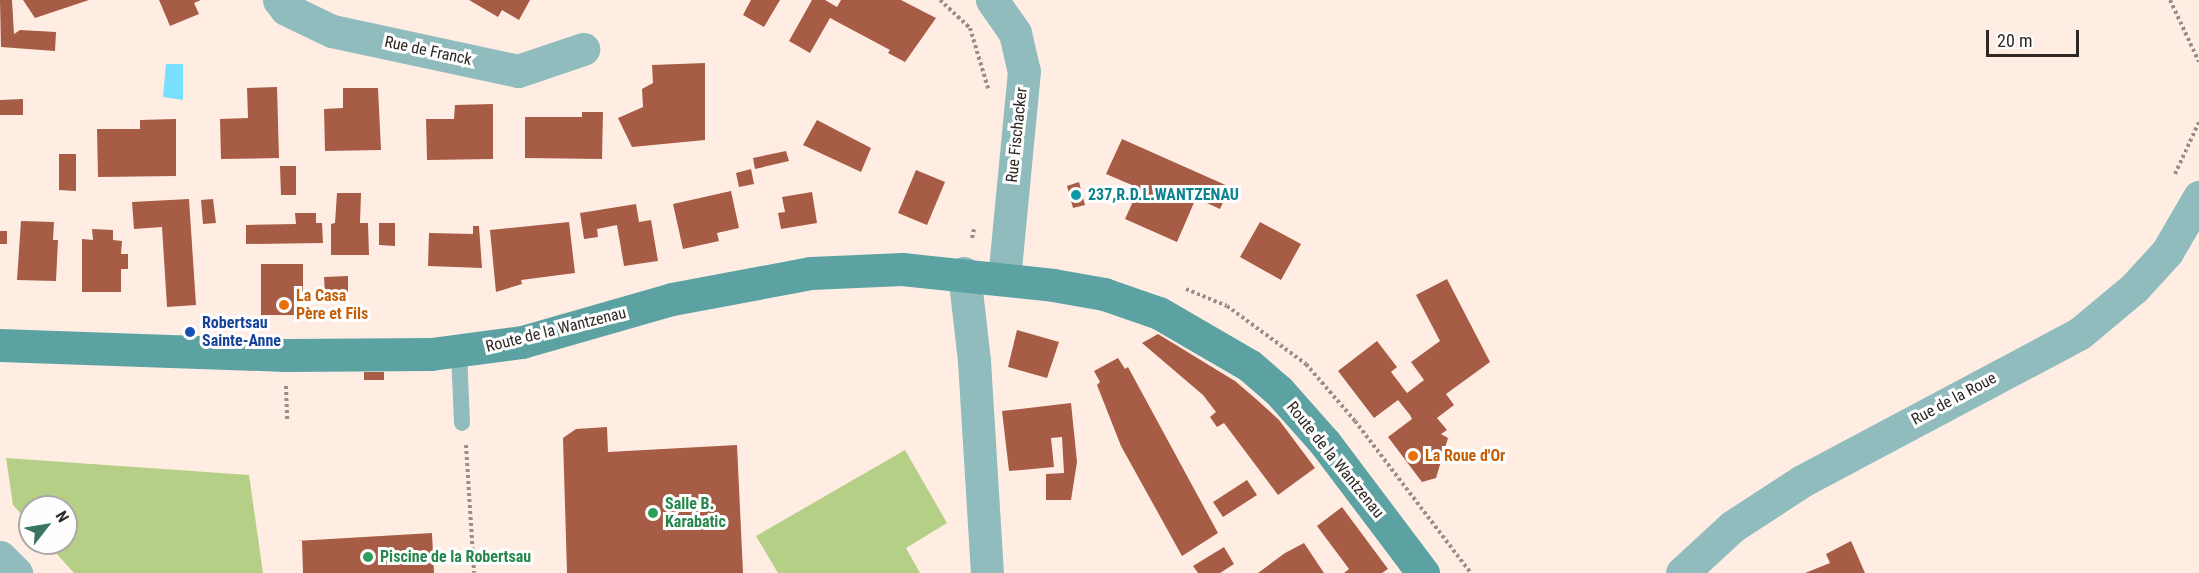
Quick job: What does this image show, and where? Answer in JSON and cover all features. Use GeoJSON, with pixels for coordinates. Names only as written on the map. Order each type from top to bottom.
{"type":"FeatureCollection","features":[{"type":"Feature","properties":{"kind":"main road","name":"Route de la Wantzenau"},"geometry":{"type":"LineString","coordinates":[[0,345],[285,355],[459,352],[522,342],[672,299],[811,273],[860,269],[964,273],[1104,294],[1159,314],[1215,343],[1250,366],[1306,420],[1423,573]]}},
{"type":"Feature","properties":{"kind":"street","name":"Rue de Franck"},"geometry":{"type":"LineString","coordinates":[[279,0],[286,9],[332,31],[518,71],[583,49]]}},
{"type":"Feature","properties":{"kind":"street","name":"Rue Fischacker"},"geometry":{"type":"LineString","coordinates":[[992,0],[1015,33],[1024,71],[1004,278]]}},
{"type":"Feature","properties":{"kind":"street","name":"Rue de la Roue"},"geometry":{"type":"LineString","coordinates":[[1682,573],[1733,526],[1802,481],[2080,333],[2134,288],[2167,252],[2184,191]]}},
{"type":"Feature","properties":{"kind":"street"},"geometry":{"type":"LineString","coordinates":[[964,273],[974,361],[987,573]]}},
{"type":"Feature","properties":{"kind":"street"},"geometry":{"type":"LineString","coordinates":[[0,557],[16,573]]}},
{"type":"Feature","properties":{"kind":"lane"},"geometry":{"type":"LineString","coordinates":[[459,352],[462,423]]}},
{"type":"Feature","properties":{"kind":"path","name":"Rue Fischacker"},"geometry":{"type":"LineString","coordinates":[[940,0],[970,28],[979,47],[989,92]]}},
{"type":"Feature","properties":{"kind":"path"},"geometry":{"type":"LineString","coordinates":[[2170,0],[2199,62]]}},
{"type":"Feature","properties":{"kind":"path"},"geometry":{"type":"LineString","coordinates":[[2184,191],[2199,122]]}},
{"type":"Feature","properties":{"kind":"path"},"geometry":{"type":"LineString","coordinates":[[961,240],[972,238],[974,227]]}},
{"type":"Feature","properties":{"kind":"path"},"geometry":{"type":"LineString","coordinates":[[462,423],[472,496],[474,573]]}},
{"type":"Feature","properties":{"kind":"green space"},"geometry":{"type":"Polygon","coordinates":[[[905,450],[947,523],[906,548],[920,573],[778,573],[756,536],[905,450]]]}},
{"type":"Feature","properties":{"kind":"green space"},"geometry":{"type":"Polygon","coordinates":[[[6,458],[249,475],[263,573],[74,573],[58,555],[78,555],[78,495],[18,495],[18,511],[13,505],[6,458]]]}},
{"type":"Feature","properties":{"kind":"water"},"geometry":{"type":"Polygon","coordinates":[[[166,64],[183,64],[183,100],[163,97],[166,64]]]}},
{"type":"Feature","properties":{"kind":"building"},"geometry":{"type":"Polygon","coordinates":[[[0,0],[12,0],[14,34],[20,30],[56,32],[55,51],[1,47],[0,0]]]}},
{"type":"Feature","properties":{"kind":"building"},"geometry":{"type":"Polygon","coordinates":[[[23,0],[89,0],[35,18],[23,0]]]}},
{"type":"Feature","properties":{"kind":"building"},"geometry":{"type":"Polygon","coordinates":[[[159,0],[201,0],[194,3],[199,14],[170,26],[159,0]]]}},
{"type":"Feature","properties":{"kind":"building"},"geometry":{"type":"Polygon","coordinates":[[[469,0],[530,0],[519,20],[502,10],[498,17],[469,0]]]}},
{"type":"Feature","properties":{"kind":"building"},"geometry":{"type":"Polygon","coordinates":[[[751,0],[780,0],[764,27],[743,15],[751,0]]]}},
{"type":"Feature","properties":{"kind":"building"},"geometry":{"type":"Polygon","coordinates":[[[812,0],[825,0],[837,7],[841,0],[901,0],[936,18],[905,62],[888,53],[890,50],[830,18],[810,53],[789,41],[812,0]]]}},
{"type":"Feature","properties":{"kind":"building"},"geometry":{"type":"Polygon","coordinates":[[[705,63],[705,140],[632,147],[618,118],[643,107],[642,89],[653,83],[652,65],[705,63]]]}},
{"type":"Feature","properties":{"kind":"building"},"geometry":{"type":"Polygon","coordinates":[[[277,87],[279,158],[221,159],[220,119],[248,118],[247,88],[277,87]]]}},
{"type":"Feature","properties":{"kind":"building"},"geometry":{"type":"Polygon","coordinates":[[[343,88],[378,88],[381,150],[325,151],[324,109],[343,108],[343,88]]]}},
{"type":"Feature","properties":{"kind":"building"},"geometry":{"type":"Polygon","coordinates":[[[23,99],[23,115],[0,115],[0,100],[23,99]]]}},
{"type":"Feature","properties":{"kind":"building"},"geometry":{"type":"Polygon","coordinates":[[[493,104],[493,159],[427,160],[426,119],[454,119],[455,105],[493,104]]]}},
{"type":"Feature","properties":{"kind":"building"},"geometry":{"type":"Polygon","coordinates":[[[582,112],[603,112],[602,159],[525,158],[525,117],[582,117],[582,112]]]}},
{"type":"Feature","properties":{"kind":"building"},"geometry":{"type":"Polygon","coordinates":[[[176,119],[176,176],[98,177],[97,129],[140,129],[140,120],[176,119]]]}},
{"type":"Feature","properties":{"kind":"building"},"geometry":{"type":"Polygon","coordinates":[[[817,120],[871,148],[861,172],[803,145],[817,120]]]}},
{"type":"Feature","properties":{"kind":"building"},"geometry":{"type":"Polygon","coordinates":[[[1122,139],[1230,187],[1220,209],[1196,198],[1177,242],[1125,219],[1139,188],[1106,174],[1122,139]]]}},
{"type":"Feature","properties":{"kind":"building"},"geometry":{"type":"Polygon","coordinates":[[[786,151],[789,161],[755,169],[753,158],[786,151]]]}},
{"type":"Feature","properties":{"kind":"building"},"geometry":{"type":"Polygon","coordinates":[[[59,154],[76,154],[76,191],[59,190],[59,154]]]}},
{"type":"Feature","properties":{"kind":"building"},"geometry":{"type":"Polygon","coordinates":[[[280,166],[296,166],[296,195],[281,195],[280,166]]]}},
{"type":"Feature","properties":{"kind":"building"},"geometry":{"type":"Polygon","coordinates":[[[751,169],[754,184],[739,187],[736,173],[751,169]]]}},
{"type":"Feature","properties":{"kind":"building"},"geometry":{"type":"Polygon","coordinates":[[[916,170],[945,182],[927,225],[898,213],[916,170]]]}},
{"type":"Feature","properties":{"kind":"building","name":"237,R.D.L.WANTZENAU"},"geometry":{"type":"Polygon","coordinates":[[[1079,182],[1085,205],[1073,208],[1067,186],[1079,182]]]}},
{"type":"Feature","properties":{"kind":"building"},"geometry":{"type":"Polygon","coordinates":[[[731,191],[739,228],[717,233],[719,241],[683,249],[673,204],[731,191]]]}},
{"type":"Feature","properties":{"kind":"building"},"geometry":{"type":"Polygon","coordinates":[[[812,192],[817,223],[781,229],[778,213],[785,212],[782,197],[812,192]]]}},
{"type":"Feature","properties":{"kind":"building"},"geometry":{"type":"Polygon","coordinates":[[[337,193],[361,193],[360,223],[368,223],[369,255],[331,255],[331,224],[335,223],[337,193]]]}},
{"type":"Feature","properties":{"kind":"building"},"geometry":{"type":"Polygon","coordinates":[[[189,199],[196,305],[167,307],[162,227],[134,229],[132,202],[189,199]]]}},
{"type":"Feature","properties":{"kind":"building"},"geometry":{"type":"Polygon","coordinates":[[[213,199],[216,223],[203,224],[201,200],[213,199]]]}},
{"type":"Feature","properties":{"kind":"building"},"geometry":{"type":"Polygon","coordinates":[[[636,204],[639,222],[651,220],[658,261],[624,266],[617,225],[597,229],[598,237],[584,239],[580,213],[636,204]]]}},
{"type":"Feature","properties":{"kind":"building"},"geometry":{"type":"Polygon","coordinates":[[[295,213],[316,213],[316,223],[322,223],[323,243],[246,244],[246,225],[296,224],[295,213]]]}},
{"type":"Feature","properties":{"kind":"building"},"geometry":{"type":"Polygon","coordinates":[[[21,221],[54,222],[53,240],[58,240],[56,281],[17,280],[21,221]]]}},
{"type":"Feature","properties":{"kind":"building"},"geometry":{"type":"Polygon","coordinates":[[[569,222],[575,273],[521,280],[522,284],[496,292],[490,230],[569,222]]]}},
{"type":"Feature","properties":{"kind":"building"},"geometry":{"type":"Polygon","coordinates":[[[1260,222],[1301,244],[1281,280],[1240,257],[1260,222]]]}},
{"type":"Feature","properties":{"kind":"building"},"geometry":{"type":"Polygon","coordinates":[[[379,223],[395,223],[395,246],[379,245],[379,223]]]}},
{"type":"Feature","properties":{"kind":"building"},"geometry":{"type":"Polygon","coordinates":[[[473,226],[479,226],[482,268],[428,266],[429,233],[473,234],[473,226]]]}},
{"type":"Feature","properties":{"kind":"building"},"geometry":{"type":"Polygon","coordinates":[[[92,229],[113,230],[113,240],[122,241],[121,254],[128,254],[128,269],[121,269],[121,292],[82,292],[82,239],[93,240],[92,229]]]}},
{"type":"Feature","properties":{"kind":"building"},"geometry":{"type":"Polygon","coordinates":[[[0,231],[7,231],[7,244],[0,244],[0,231]]]}},
{"type":"Feature","properties":{"kind":"building"},"geometry":{"type":"Polygon","coordinates":[[[261,264],[303,264],[303,315],[261,315],[261,264]]]}},
{"type":"Feature","properties":{"kind":"building"},"geometry":{"type":"Polygon","coordinates":[[[348,276],[348,295],[325,295],[324,277],[348,276]]]}},
{"type":"Feature","properties":{"kind":"building"},"geometry":{"type":"Polygon","coordinates":[[[1447,279],[1490,362],[1446,394],[1454,405],[1437,418],[1447,430],[1441,434],[1448,438],[1436,478],[1422,482],[1388,437],[1412,419],[1410,415],[1398,400],[1374,418],[1338,371],[1377,341],[1397,367],[1391,372],[1407,393],[1424,380],[1411,362],[1440,341],[1416,295],[1447,279]]]}},
{"type":"Feature","properties":{"kind":"building"},"geometry":{"type":"Polygon","coordinates":[[[1017,330],[1059,342],[1047,378],[1008,367],[1017,330]]]}},
{"type":"Feature","properties":{"kind":"building"},"geometry":{"type":"Polygon","coordinates":[[[1158,334],[1235,381],[1279,420],[1315,468],[1278,495],[1224,423],[1217,427],[1210,417],[1216,412],[1203,395],[1142,343],[1158,334]]]}},
{"type":"Feature","properties":{"kind":"building"},"geometry":{"type":"Polygon","coordinates":[[[1118,358],[1125,369],[1128,367],[1218,533],[1182,556],[1121,446],[1097,385],[1100,382],[1094,371],[1118,358]]]}},
{"type":"Feature","properties":{"kind":"building"},"geometry":{"type":"Polygon","coordinates":[[[364,372],[384,372],[384,380],[364,380],[364,372]]]}},
{"type":"Feature","properties":{"kind":"building"},"geometry":{"type":"Polygon","coordinates":[[[1071,403],[1077,462],[1071,500],[1046,500],[1046,474],[1064,473],[1062,437],[1051,438],[1054,467],[1009,471],[1002,411],[1071,403]]]}},
{"type":"Feature","properties":{"kind":"building","name":"Salle B. Karabatic"},"geometry":{"type":"Polygon","coordinates":[[[607,427],[608,452],[737,445],[743,573],[567,573],[563,438],[576,429],[607,427]]]}},
{"type":"Feature","properties":{"kind":"building"},"geometry":{"type":"Polygon","coordinates":[[[1247,480],[1257,495],[1223,517],[1213,502],[1247,480]]]}},
{"type":"Feature","properties":{"kind":"building"},"geometry":{"type":"Polygon","coordinates":[[[1342,507],[1388,569],[1382,573],[1344,573],[1349,569],[1317,526],[1342,507]]]}},
{"type":"Feature","properties":{"kind":"building","name":"Piscine de la Robertsau"},"geometry":{"type":"Polygon","coordinates":[[[432,533],[434,573],[303,573],[302,541],[296,541],[432,533]]]}},
{"type":"Feature","properties":{"kind":"building"},"geometry":{"type":"Polygon","coordinates":[[[1851,541],[1865,573],[1805,573],[1830,563],[1826,554],[1851,541]]]}},
{"type":"Feature","properties":{"kind":"building"},"geometry":{"type":"Polygon","coordinates":[[[1304,543],[1324,573],[1258,573],[1285,553],[1304,543]]]}},
{"type":"Feature","properties":{"kind":"building"},"geometry":{"type":"Polygon","coordinates":[[[1224,547],[1234,564],[1220,573],[1198,573],[1193,566],[1224,547]]]}},
{"type":"Feature","properties":{"kind":"place","name":"237,R.D.L.WANTZENAU"},"geometry":{"type":"Point","coordinates":[1076,195]}},
{"type":"Feature","properties":{"kind":"place","name":"La Casa Père et Fils"},"geometry":{"type":"Point","coordinates":[284,305]}},
{"type":"Feature","properties":{"kind":"place","name":"Robertsau Sainte-Anne"},"geometry":{"type":"Point","coordinates":[190,332]}},
{"type":"Feature","properties":{"kind":"place","name":"La Roue d'Or"},"geometry":{"type":"Point","coordinates":[1413,456]}},
{"type":"Feature","properties":{"kind":"place","name":"Salle B. Karabatic"},"geometry":{"type":"Point","coordinates":[653,513]}},
{"type":"Feature","properties":{"kind":"place","name":"Piscine de la Robertsau"},"geometry":{"type":"Point","coordinates":[368,557]}}]}
